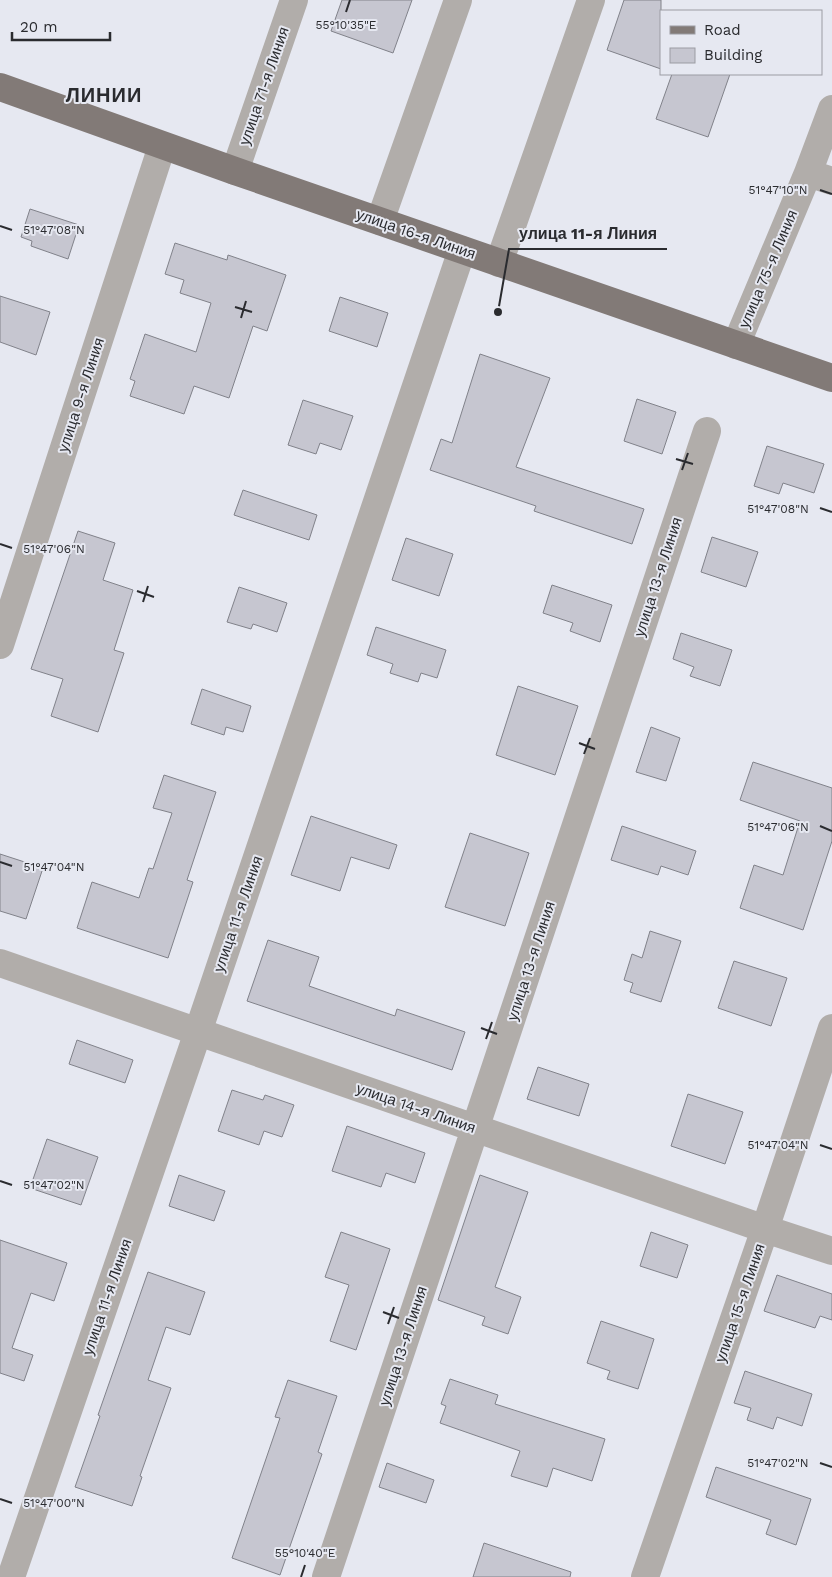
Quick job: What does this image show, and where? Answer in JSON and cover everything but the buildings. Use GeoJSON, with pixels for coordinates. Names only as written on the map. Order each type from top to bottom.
{"type":"FeatureCollection","features":[{"type":"Feature","properties":{"kind":"main road","name":"улица 16-я Линия"},"geometry":{"type":"LineString","coordinates":[[0,87],[162,146],[832,378]]}},
{"type":"Feature","properties":{"kind":"street","name":"улица 71-я Линия"},"geometry":{"type":"LineString","coordinates":[[235,171],[294,0]]}},
{"type":"Feature","properties":{"kind":"street"},"geometry":{"type":"LineString","coordinates":[[380,221],[458,0]]}},
{"type":"Feature","properties":{"kind":"street"},"geometry":{"type":"LineString","coordinates":[[499,262],[590,0]]}},
{"type":"Feature","properties":{"kind":"street","name":"улица 75-я Линия"},"geometry":{"type":"LineString","coordinates":[[736,345],[820,177],[832,109]]}},
{"type":"Feature","properties":{"kind":"street","name":"улица 9-я Линия"},"geometry":{"type":"LineString","coordinates":[[0,645],[162,146]]}},
{"type":"Feature","properties":{"kind":"street","name":"улица 11-я Линия"},"geometry":{"type":"LineString","coordinates":[[11,1577],[198,1032],[462,250]]}},
{"type":"Feature","properties":{"kind":"street","name":"улица 13-я Линия"},"geometry":{"type":"LineString","coordinates":[[326,1577],[707,431]]}},
{"type":"Feature","properties":{"kind":"street","name":"улица 14-я Линия"},"geometry":{"type":"LineString","coordinates":[[0,963],[832,1251]]}},
{"type":"Feature","properties":{"kind":"street","name":"улица 15-я Линия"},"geometry":{"type":"LineString","coordinates":[[645,1577],[832,1028]]}},
{"type":"Feature","properties":{"kind":"place","name":"улица 11-я Линия"},"geometry":{"type":"Point","coordinates":[498,312]}},
{"type":"Feature","properties":{"kind":"district","name":"ЛИНИИ"},"geometry":{"type":"Point","coordinates":[104,95]}}]}
